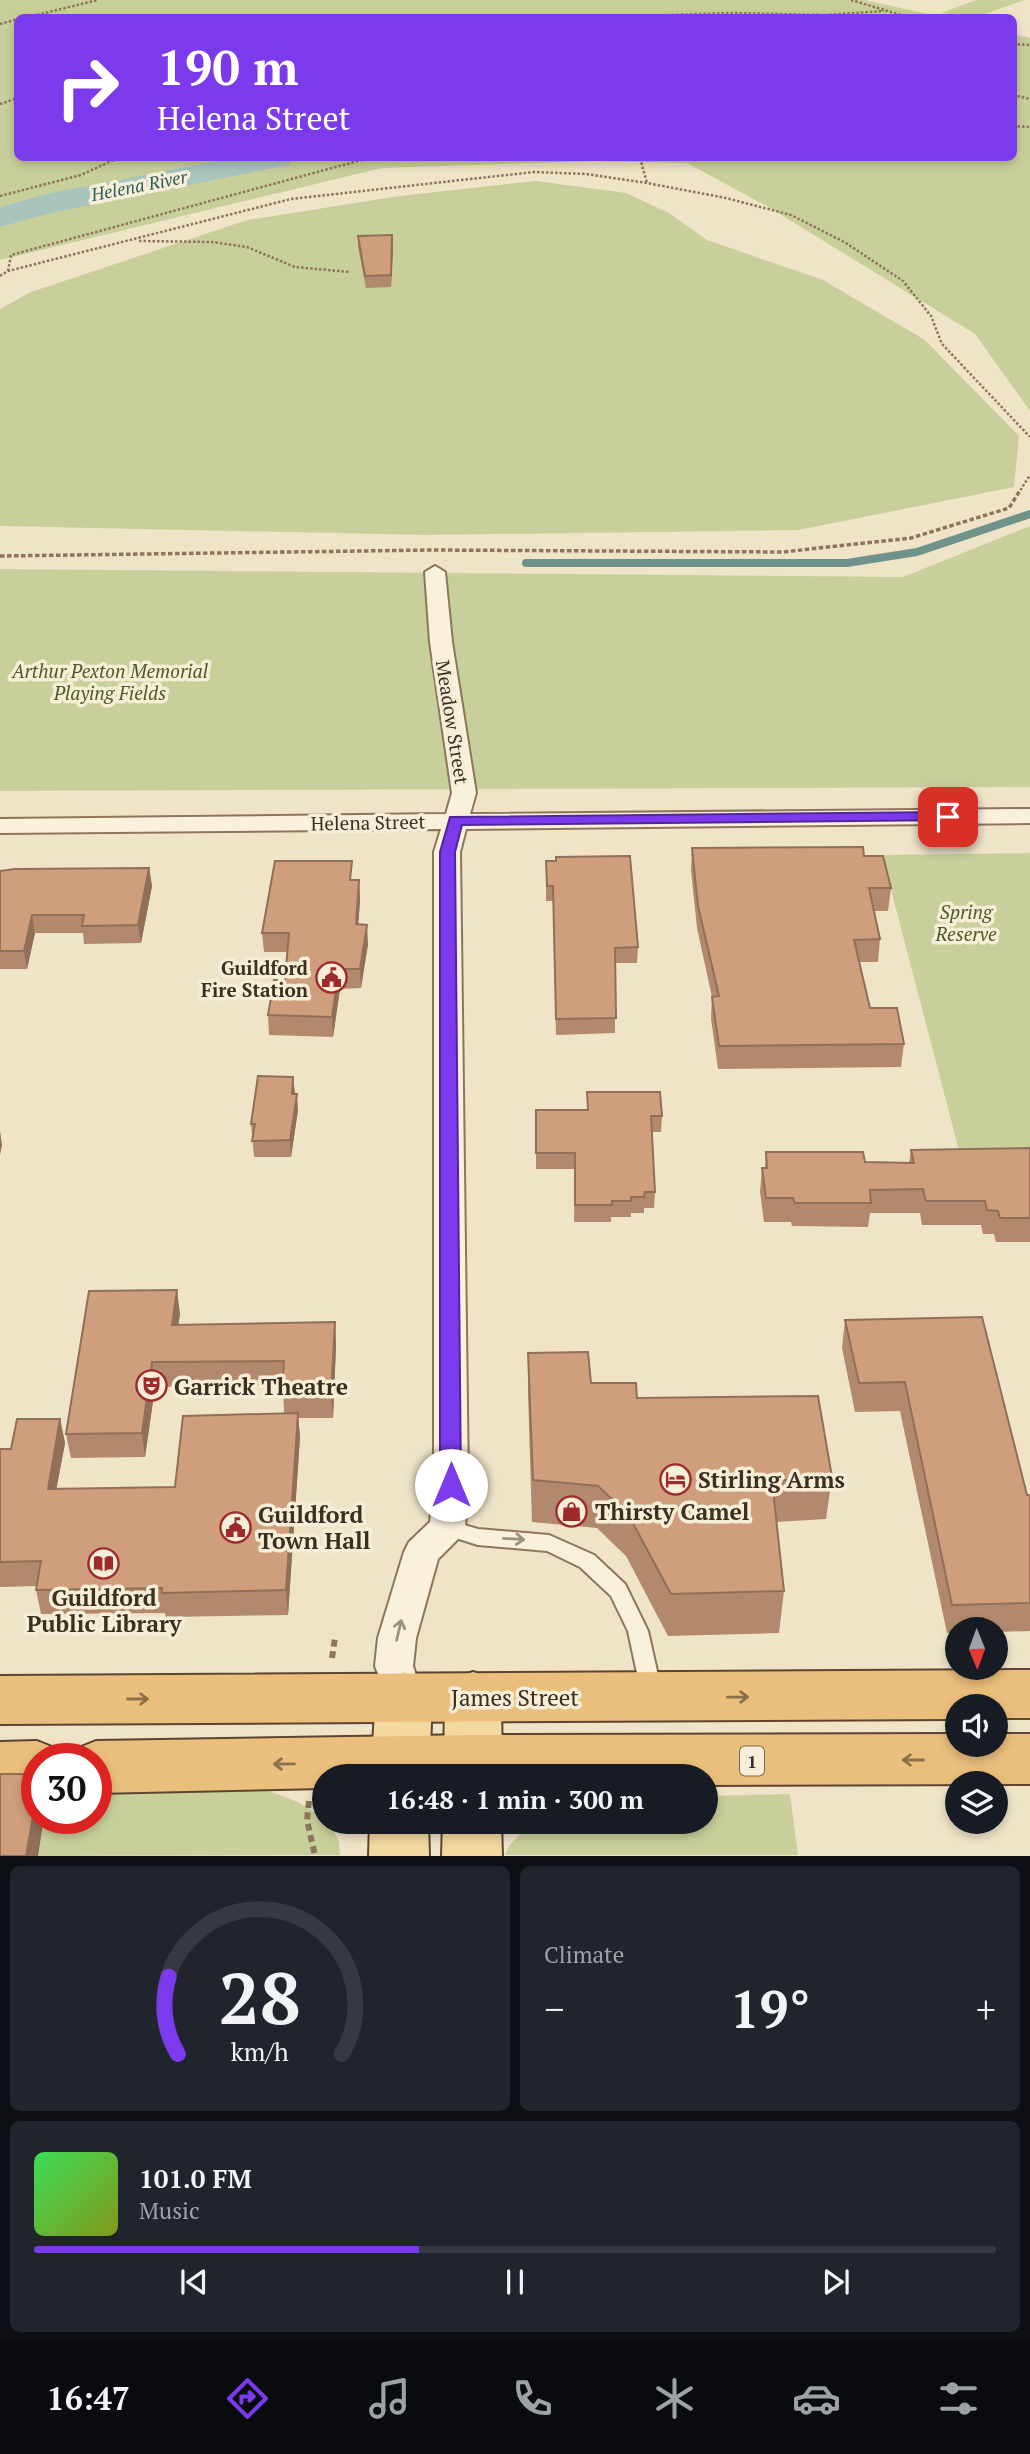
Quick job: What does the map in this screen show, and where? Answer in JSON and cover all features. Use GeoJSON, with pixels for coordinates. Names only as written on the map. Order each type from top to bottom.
{"type":"FeatureCollection","features":[{"type":"Feature","properties":{"kind":"highway","name":"James Street"},"geometry":{"type":"LineString","coordinates":[[0,1700],[1030,1694]]}},
{"type":"Feature","properties":{"kind":"highway","name":"1"},"geometry":{"type":"LineString","coordinates":[[718,1764],[1030,1759]]}},
{"type":"Feature","properties":{"kind":"highway","name":"1"},"geometry":{"type":"LineString","coordinates":[[112,1767],[312,1768]]}},
{"type":"Feature","properties":{"kind":"highway"},"geometry":{"type":"LineString","coordinates":[[0,1768],[21,1768]]}},
{"type":"Feature","properties":{"kind":"main road"},"geometry":{"type":"LineString","coordinates":[[401,1764],[404,1696]]}},
{"type":"Feature","properties":{"kind":"main road"},"geometry":{"type":"LineString","coordinates":[[473,1764],[474,1696]]}},
{"type":"Feature","properties":{"kind":"main road"},"geometry":{"type":"LineString","coordinates":[[399,1834],[399,1856]]}},
{"type":"Feature","properties":{"kind":"main road"},"geometry":{"type":"LineString","coordinates":[[472,1834],[472,1856]]}},
{"type":"Feature","properties":{"kind":"street","name":"Meadow Street"},"geometry":{"type":"LineString","coordinates":[[435,572],[442,642],[464,793],[463,807],[447,852],[451,1485],[447,1528]]}},
{"type":"Feature","properties":{"kind":"street","name":"Helena Street"},"geometry":{"type":"LineString","coordinates":[[0,826],[1030,816]]}},
{"type":"Feature","properties":{"kind":"street"},"geometry":{"type":"LineString","coordinates":[[404,1696],[394,1666],[397,1638],[422,1552],[447,1528]]}},
{"type":"Feature","properties":{"kind":"lane"},"geometry":{"type":"LineString","coordinates":[[447,1528],[478,1537],[549,1543],[587,1562],[618,1590],[638,1631],[647,1673],[655,1686],[671,1697]]}},
{"type":"Feature","properties":{"kind":"path"},"geometry":{"type":"LineString","coordinates":[[41,14],[99,0]]}},
{"type":"Feature","properties":{"kind":"path"},"geometry":{"type":"LineString","coordinates":[[851,0],[896,14]]}},
{"type":"Feature","properties":{"kind":"path"},"geometry":{"type":"LineString","coordinates":[[840,14],[884,11]]}},
{"type":"Feature","properties":{"kind":"path"},"geometry":{"type":"LineString","coordinates":[[700,14],[778,14]]}},
{"type":"Feature","properties":{"kind":"path"},"geometry":{"type":"LineString","coordinates":[[0,196],[94,172],[111,166],[115,161]]}},
{"type":"Feature","properties":{"kind":"path"},"geometry":{"type":"LineString","coordinates":[[8,271],[11,255],[358,161]]}},
{"type":"Feature","properties":{"kind":"path"},"geometry":{"type":"LineString","coordinates":[[641,161],[647,183]]}},
{"type":"Feature","properties":{"kind":"path"},"geometry":{"type":"LineString","coordinates":[[0,276],[8,271],[291,199],[534,173],[586,174],[647,183],[726,198],[790,215],[846,243],[904,281],[930,316],[942,344],[1030,437]]}},
{"type":"Feature","properties":{"kind":"path"},"geometry":{"type":"LineString","coordinates":[[131,240],[212,242],[247,247],[295,267],[351,272]]}},
{"type":"Feature","properties":{"kind":"path"},"geometry":{"type":"LineString","coordinates":[[0,556],[406,550],[783,552],[911,538],[1009,508],[1030,475]]}},
{"type":"Feature","properties":{"kind":"path"},"geometry":{"type":"LineString","coordinates":[[307,1820],[315,1856]]}},
{"type":"Feature","properties":{"kind":"green space"},"geometry":{"type":"Polygon","coordinates":[[[0,0],[864,0],[927,14],[14,14],[14,161],[593,161],[382,168],[0,260],[0,0]]]}},
{"type":"Feature","properties":{"kind":"green space"},"geometry":{"type":"Polygon","coordinates":[[[976,0],[1024,0],[985,14],[941,13],[976,0]]]}},
{"type":"Feature","properties":{"kind":"green space"},"geometry":{"type":"Polygon","coordinates":[[[1017,35],[1030,38],[1030,411],[975,334],[770,208],[687,163],[593,161],[1017,161],[1017,35]]]}},
{"type":"Feature","properties":{"kind":"green space"},"geometry":{"type":"Polygon","coordinates":[[[536,181],[626,193],[669,213],[707,240],[823,280],[925,340],[1019,436],[1014,487],[798,530],[426,535],[0,526],[0,309],[31,292],[247,220],[400,196],[536,181]]]}},
{"type":"Feature","properties":{"kind":"green space","name":"Arthur Pexton Memorial Playing Fields"},"geometry":{"type":"Polygon","coordinates":[[[1030,526],[1030,787],[0,791],[0,569],[903,577],[1030,526]]]}},
{"type":"Feature","properties":{"kind":"green space","name":"Spring Reserve"},"geometry":{"type":"Polygon","coordinates":[[[1030,853],[1030,1163],[963,1166],[882,855],[1030,853]]]}},
{"type":"Feature","properties":{"kind":"green space"},"geometry":{"type":"Polygon","coordinates":[[[112,1780],[251,1784],[298,1802],[312,1811],[312,1834],[335,1834],[340,1855],[38,1856],[41,1834],[112,1834],[112,1780]]]}},
{"type":"Feature","properties":{"kind":"green space"},"geometry":{"type":"Polygon","coordinates":[[[790,1794],[798,1855],[505,1855],[509,1846],[520,1834],[718,1834],[718,1796],[790,1794]]]}},
{"type":"Feature","properties":{"kind":"building"},"geometry":{"type":"Polygon","coordinates":[[[392,235],[391,275],[365,276],[358,236],[392,235]]]}},
{"type":"Feature","properties":{"kind":"building"},"geometry":{"type":"Polygon","coordinates":[[[863,847],[864,856],[883,856],[891,888],[869,888],[880,939],[854,940],[870,1008],[897,1008],[904,1044],[719,1046],[712,997],[719,996],[698,906],[692,848],[863,847]]]}},
{"type":"Feature","properties":{"kind":"building"},"geometry":{"type":"Polygon","coordinates":[[[630,856],[638,947],[615,948],[616,1018],[556,1019],[553,886],[547,886],[546,861],[556,861],[556,857],[630,856]]]}},
{"type":"Feature","properties":{"kind":"building"},"geometry":{"type":"Polygon","coordinates":[[[275,861],[352,861],[350,880],[359,880],[356,924],[367,925],[360,969],[339,969],[332,1017],[268,1015],[274,980],[285,980],[289,933],[262,933],[275,861]]]}},
{"type":"Feature","properties":{"kind":"building"},"geometry":{"type":"Polygon","coordinates":[[[149,868],[138,925],[82,926],[84,915],[32,915],[24,951],[0,951],[0,871],[149,868]]]}},
{"type":"Feature","properties":{"kind":"building"},"geometry":{"type":"Polygon","coordinates":[[[258,1076],[293,1077],[292,1094],[297,1094],[290,1140],[252,1141],[255,1124],[251,1124],[258,1076]]]}},
{"type":"Feature","properties":{"kind":"building"},"geometry":{"type":"Polygon","coordinates":[[[587,1092],[660,1092],[662,1116],[651,1116],[655,1192],[645,1192],[644,1197],[631,1197],[631,1201],[612,1201],[612,1205],[575,1205],[575,1153],[536,1153],[536,1110],[588,1110],[587,1092]]]}},
{"type":"Feature","properties":{"kind":"building"},"geometry":{"type":"Polygon","coordinates":[[[1030,1148],[1030,1218],[1000,1218],[998,1211],[987,1210],[985,1201],[926,1201],[923,1189],[870,1190],[871,1203],[795,1203],[793,1198],[766,1198],[762,1168],[767,1168],[766,1152],[863,1152],[865,1162],[914,1163],[911,1150],[1030,1148]]]}},
{"type":"Feature","properties":{"kind":"building","name":"Garrick Theatre"},"geometry":{"type":"Polygon","coordinates":[[[177,1290],[172,1325],[335,1322],[331,1394],[282,1393],[284,1361],[152,1362],[142,1433],[66,1434],[89,1291],[177,1290]]]}},
{"type":"Feature","properties":{"kind":"building"},"geometry":{"type":"Polygon","coordinates":[[[982,1317],[1027,1495],[1030,1495],[1030,1603],[952,1605],[905,1382],[859,1383],[845,1320],[982,1317]]]}},
{"type":"Feature","properties":{"kind":"building","name":"Stirling Arms"},"geometry":{"type":"Polygon","coordinates":[[[588,1352],[591,1383],[636,1383],[637,1398],[818,1396],[832,1477],[772,1481],[784,1591],[671,1594],[628,1514],[598,1486],[533,1480],[528,1353],[588,1352]]]}},
{"type":"Feature","properties":{"kind":"building"},"geometry":{"type":"Polygon","coordinates":[[[298,1413],[286,1590],[162,1593],[162,1588],[36,1590],[41,1561],[0,1562],[0,1449],[11,1449],[17,1419],[60,1419],[48,1489],[175,1487],[183,1416],[298,1413]]]}},
{"type":"Feature","properties":{"kind":"building"},"geometry":{"type":"Polygon","coordinates":[[[0,1774],[21,1774],[21,1834],[30,1834],[26,1856],[0,1856],[0,1774]]]}},
{"type":"Feature","properties":{"kind":"waterway","name":"Helena River"},"geometry":{"type":"LineString","coordinates":[[0,217],[46,204],[263,161]]}},
{"type":"Feature","properties":{"kind":"waterway"},"geometry":{"type":"LineString","coordinates":[[526,563],[847,563],[917,552],[1030,514]]}},
{"type":"Feature","properties":{"kind":"place","name":"Guildford Fire Station"},"geometry":{"type":"Point","coordinates":[331,978]}},
{"type":"Feature","properties":{"kind":"place","name":"Garrick Theatre"},"geometry":{"type":"Point","coordinates":[151,1386]}},
{"type":"Feature","properties":{"kind":"place","name":"Stirling Arms"},"geometry":{"type":"Point","coordinates":[675,1479]}},
{"type":"Feature","properties":{"kind":"place","name":"Thirsty Camel"},"geometry":{"type":"Point","coordinates":[572,1511]}},
{"type":"Feature","properties":{"kind":"place","name":"Guildford Town Hall"},"geometry":{"type":"Point","coordinates":[235,1527]}},
{"type":"Feature","properties":{"kind":"place","name":"Guildford Public Library"},"geometry":{"type":"Point","coordinates":[104,1563]}},
{"type":"Feature","properties":{"kind":"route"},"geometry":{"type":"LineString","coordinates":[[451,1485],[447,852],[456,821],[948,817]]}}]}
